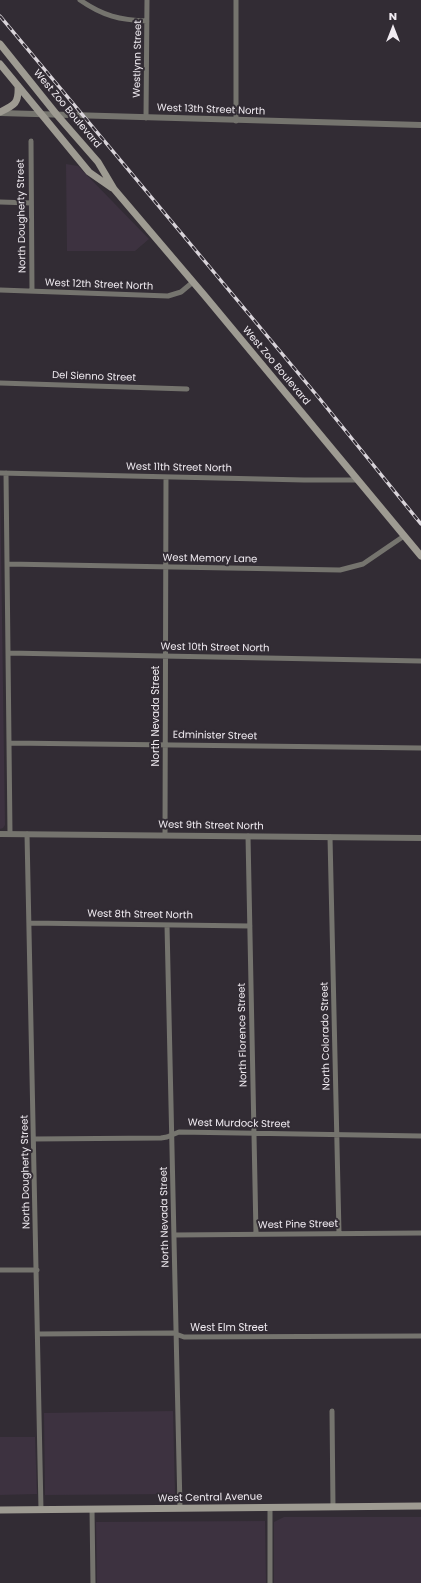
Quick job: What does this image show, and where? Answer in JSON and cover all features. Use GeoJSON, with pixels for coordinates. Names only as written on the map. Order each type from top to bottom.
{"type":"FeatureCollection","features":[{"type":"Feature","properties":{"kind":"main road","name":"West Zoo Boulevard"},"geometry":{"type":"LineString","coordinates":[[0,44],[57,115],[98,162],[114,189],[421,556]]}},
{"type":"Feature","properties":{"kind":"main road","name":"West Zoo Boulevard"},"geometry":{"type":"LineString","coordinates":[[0,64],[89,172],[114,189]]}},
{"type":"Feature","properties":{"kind":"main road"},"geometry":{"type":"LineString","coordinates":[[0,113],[15,104],[18,95],[18,85]]}},
{"type":"Feature","properties":{"kind":"main road","name":"West Central Avenue"},"geometry":{"type":"LineString","coordinates":[[0,1510],[421,1506]]}},
{"type":"Feature","properties":{"kind":"street"},"geometry":{"type":"LineString","coordinates":[[80,0],[100,12],[113,17],[125,20],[147,21]]}},
{"type":"Feature","properties":{"kind":"street","name":"Westlynn Street"},"geometry":{"type":"LineString","coordinates":[[146,118],[147,0]]}},
{"type":"Feature","properties":{"kind":"street"},"geometry":{"type":"LineString","coordinates":[[236,0],[236,121]]}},
{"type":"Feature","properties":{"kind":"street","name":"West 13th Street North"},"geometry":{"type":"LineString","coordinates":[[0,113],[236,121],[380,123],[421,126]]}},
{"type":"Feature","properties":{"kind":"street","name":"North Dougherty Street"},"geometry":{"type":"LineString","coordinates":[[31,142],[32,291]]}},
{"type":"Feature","properties":{"kind":"street"},"geometry":{"type":"LineString","coordinates":[[0,202],[31,203]]}},
{"type":"Feature","properties":{"kind":"street","name":"West 12th Street North"},"geometry":{"type":"LineString","coordinates":[[0,290],[168,296],[182,292],[193,282]]}},
{"type":"Feature","properties":{"kind":"street","name":"Del Sienno Street"},"geometry":{"type":"LineString","coordinates":[[0,383],[187,389]]}},
{"type":"Feature","properties":{"kind":"street"},"geometry":{"type":"LineString","coordinates":[[3,473],[7,564],[10,834]]}},
{"type":"Feature","properties":{"kind":"street","name":"West 11th Street North"},"geometry":{"type":"LineString","coordinates":[[3,473],[358,480]]}},
{"type":"Feature","properties":{"kind":"street","name":"North Nevada Street"},"geometry":{"type":"LineString","coordinates":[[165,835],[166,477]]}},
{"type":"Feature","properties":{"kind":"street","name":"West Memory Lane"},"geometry":{"type":"LineString","coordinates":[[7,564],[340,570],[364,564],[404,536]]}},
{"type":"Feature","properties":{"kind":"street","name":"West 10th Street North"},"geometry":{"type":"LineString","coordinates":[[8,653],[421,661]]}},
{"type":"Feature","properties":{"kind":"street","name":"Edminister Street"},"geometry":{"type":"LineString","coordinates":[[9,742],[421,748]]}},
{"type":"Feature","properties":{"kind":"street","name":"West 9th Street North"},"geometry":{"type":"LineString","coordinates":[[0,834],[421,838]]}},
{"type":"Feature","properties":{"kind":"street","name":"North Dougherty Street"},"geometry":{"type":"LineString","coordinates":[[27,834],[41,1510]]}},
{"type":"Feature","properties":{"kind":"street","name":"North Florence Street"},"geometry":{"type":"LineString","coordinates":[[248,836],[256,1234]]}},
{"type":"Feature","properties":{"kind":"street","name":"North Colorado Street"},"geometry":{"type":"LineString","coordinates":[[330,837],[339,1233]]}},
{"type":"Feature","properties":{"kind":"street","name":"West 8th Street North"},"geometry":{"type":"LineString","coordinates":[[29,923],[250,926]]}},
{"type":"Feature","properties":{"kind":"street","name":"North Nevada Street"},"geometry":{"type":"LineString","coordinates":[[167,925],[180,1508]]}},
{"type":"Feature","properties":{"kind":"street","name":"West Murdock Street"},"geometry":{"type":"LineString","coordinates":[[34,1139],[161,1138],[179,1132],[421,1136]]}},
{"type":"Feature","properties":{"kind":"street","name":"West Pine Street"},"geometry":{"type":"LineString","coordinates":[[174,1235],[421,1233]]}},
{"type":"Feature","properties":{"kind":"street"},"geometry":{"type":"LineString","coordinates":[[0,1270],[37,1270]]}},
{"type":"Feature","properties":{"kind":"street","name":"West Elm Street"},"geometry":{"type":"LineString","coordinates":[[38,1334],[173,1333],[184,1338],[421,1336]]}},
{"type":"Feature","properties":{"kind":"street"},"geometry":{"type":"LineString","coordinates":[[332,1411],[333,1507]]}},
{"type":"Feature","properties":{"kind":"street"},"geometry":{"type":"LineString","coordinates":[[270,1508],[270,1583]]}},
{"type":"Feature","properties":{"kind":"street"},"geometry":{"type":"LineString","coordinates":[[92,1509],[93,1583]]}},
{"type":"Feature","properties":{"kind":"shaded area"},"geometry":{"type":"Polygon","coordinates":[[[66,164],[78,166],[149,239],[135,251],[67,251],[66,164]]]}},
{"type":"Feature","properties":{"kind":"shaded area"},"geometry":{"type":"Polygon","coordinates":[[[0,479],[5,825],[0,829],[0,479]]]}},
{"type":"Feature","properties":{"kind":"shaded area"},"geometry":{"type":"Polygon","coordinates":[[[173,1411],[175,1494],[45,1495],[44,1413],[173,1411]]]}},
{"type":"Feature","properties":{"kind":"shaded area"},"geometry":{"type":"Polygon","coordinates":[[[0,1437],[35,1437],[37,1494],[0,1495],[0,1437]]]}},
{"type":"Feature","properties":{"kind":"shaded area"},"geometry":{"type":"Polygon","coordinates":[[[284,1517],[421,1517],[421,1583],[274,1583],[274,1522],[284,1517]]]}},
{"type":"Feature","properties":{"kind":"shaded area"},"geometry":{"type":"Polygon","coordinates":[[[265,1521],[266,1583],[97,1583],[96,1522],[265,1521]]]}},
{"type":"Feature","properties":{"kind":"railway"},"geometry":{"type":"LineString","coordinates":[[0,16],[319,398],[421,524]]}}]}
